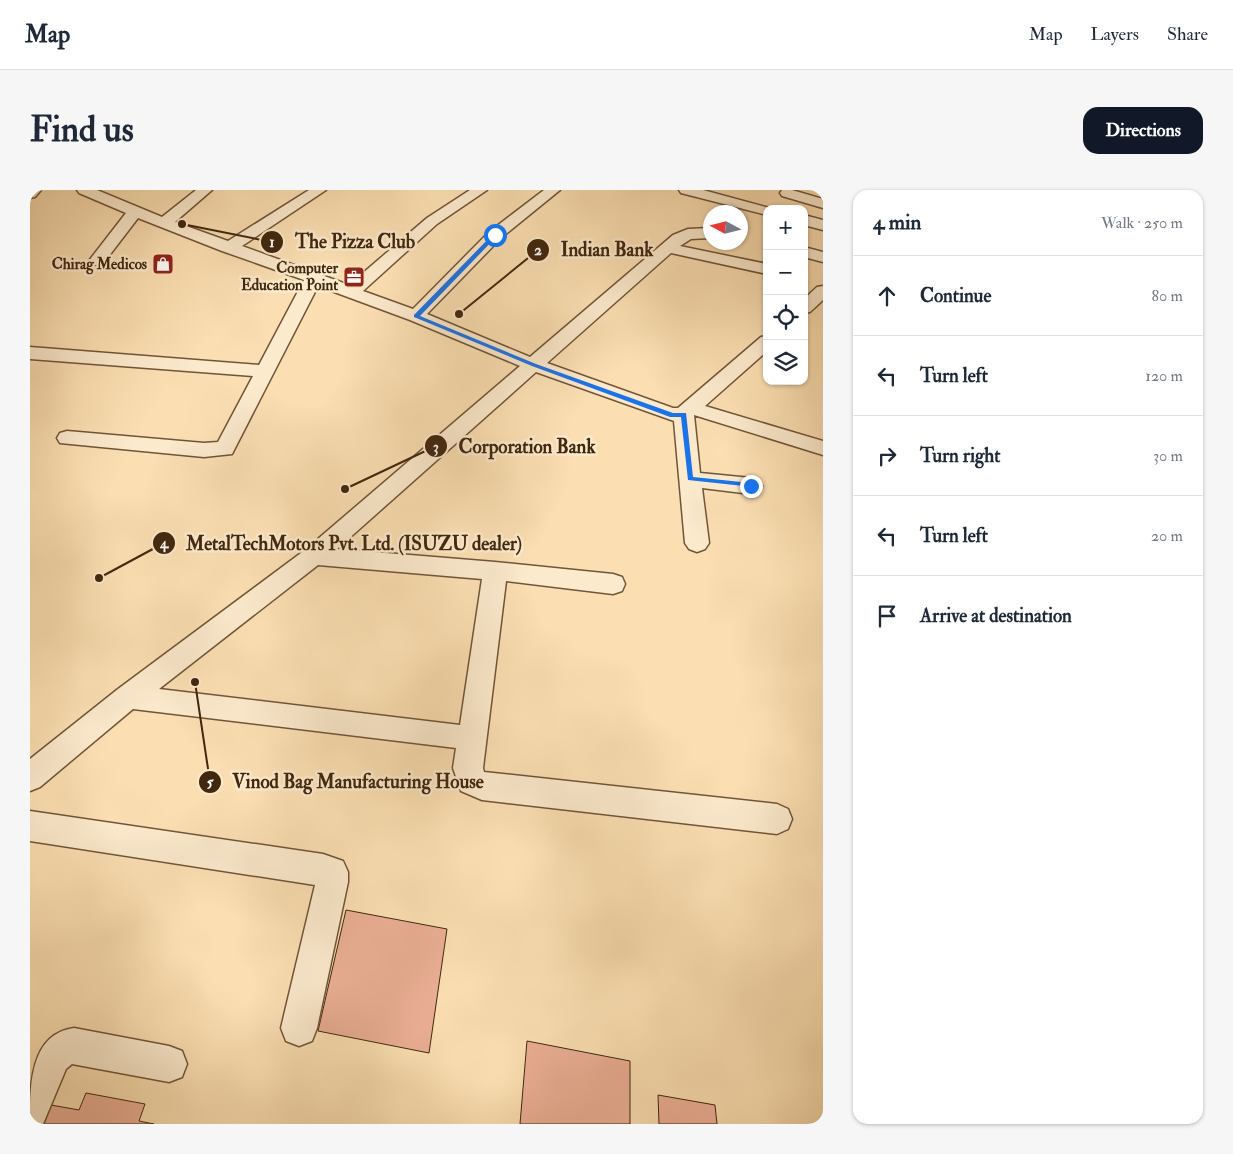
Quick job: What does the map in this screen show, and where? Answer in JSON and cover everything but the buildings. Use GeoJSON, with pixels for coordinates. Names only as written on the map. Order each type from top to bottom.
{"type":"FeatureCollection","features":[{"type":"Feature","properties":{"kind":"street"},"geometry":{"type":"LineString","coordinates":[[30,194],[34,190]]}},
{"type":"Feature","properties":{"kind":"street"},"geometry":{"type":"LineString","coordinates":[[84,190],[228,248],[416,316],[534,365],[672,415],[687,411],[763,344]]}},
{"type":"Feature","properties":{"kind":"street"},"geometry":{"type":"LineString","coordinates":[[164,223],[205,190]]}},
{"type":"Feature","properties":{"kind":"street"},"geometry":{"type":"LineString","coordinates":[[228,248],[320,190]]}},
{"type":"Feature","properties":{"kind":"street"},"geometry":{"type":"LineString","coordinates":[[352,292],[432,221],[480,190]]}},
{"type":"Feature","properties":{"kind":"street"},"geometry":{"type":"LineString","coordinates":[[416,316],[495,235],[553,190]]}},
{"type":"Feature","properties":{"kind":"street"},"geometry":{"type":"LineString","coordinates":[[686,190],[763,210]]}},
{"type":"Feature","properties":{"kind":"street"},"geometry":{"type":"LineString","coordinates":[[787,193],[823,204]]}},
{"type":"Feature","properties":{"kind":"street"},"geometry":{"type":"LineString","coordinates":[[96,262],[135,212]]}},
{"type":"Feature","properties":{"kind":"street"},"geometry":{"type":"LineString","coordinates":[[808,221],[823,225]]}},
{"type":"Feature","properties":{"kind":"street"},"geometry":{"type":"LineString","coordinates":[[30,777],[128,697],[313,556],[684,235],[703,234]]}},
{"type":"Feature","properties":{"kind":"street"},"geometry":{"type":"LineString","coordinates":[[668,248],[763,268]]}},
{"type":"Feature","properties":{"kind":"street"},"geometry":{"type":"LineString","coordinates":[[808,253],[823,257]]}},
{"type":"Feature","properties":{"kind":"street"},"geometry":{"type":"LineString","coordinates":[[68,438],[204,450],[225,449],[314,278]]}},
{"type":"Feature","properties":{"kind":"street"},"geometry":{"type":"LineString","coordinates":[[808,303],[821,288]]}},
{"type":"Feature","properties":{"kind":"street"},"geometry":{"type":"LineString","coordinates":[[30,353],[264,371]]}},
{"type":"Feature","properties":{"kind":"street"},"geometry":{"type":"LineString","coordinates":[[687,411],[823,448]]}},
{"type":"Feature","properties":{"kind":"street"},"geometry":{"type":"LineString","coordinates":[[687,411],[690,479],[697,543]]}},
{"type":"Feature","properties":{"kind":"street"},"geometry":{"type":"LineString","coordinates":[[690,479],[751,486]]}},
{"type":"Feature","properties":{"kind":"street"},"geometry":{"type":"LineString","coordinates":[[313,556],[495,571],[613,584]]}},
{"type":"Feature","properties":{"kind":"street"},"geometry":{"type":"LineString","coordinates":[[495,571],[468,768],[471,781],[482,786],[777,819]]}},
{"type":"Feature","properties":{"kind":"street"},"geometry":{"type":"LineString","coordinates":[[128,697],[455,736]]}},
{"type":"Feature","properties":{"kind":"street"},"geometry":{"type":"LineString","coordinates":[[30,826],[332,872],[332,882],[299,1028]]}},
{"type":"Feature","properties":{"kind":"street"},"geometry":{"type":"LineString","coordinates":[[30,1112],[54,1056],[65,1047],[74,1046],[169,1064]]}},
{"type":"Feature","properties":{"kind":"place","name":"The Pizza Club"},"geometry":{"type":"Point","coordinates":[182,224]}},
{"type":"Feature","properties":{"kind":"place","name":"Chirag Medicos"},"geometry":{"type":"Point","coordinates":[163,264]}},
{"type":"Feature","properties":{"kind":"place","name":"Computer Education Point"},"geometry":{"type":"Point","coordinates":[354,277]}},
{"type":"Feature","properties":{"kind":"place","name":"Indian Bank"},"geometry":{"type":"Point","coordinates":[459,314]}},
{"type":"Feature","properties":{"kind":"place","name":"Corporation Bank"},"geometry":{"type":"Point","coordinates":[345,489]}},
{"type":"Feature","properties":{"kind":"place","name":"MetalTechMotors Pvt. Ltd. (ISUZU dealer)"},"geometry":{"type":"Point","coordinates":[99,578]}},
{"type":"Feature","properties":{"kind":"place","name":"Vinod Bag Manufacturing House"},"geometry":{"type":"Point","coordinates":[195,682]}},
{"type":"Feature","properties":{"kind":"route"},"geometry":{"type":"LineString","coordinates":[[495,235],[480,248],[416,316],[534,365],[672,415],[680,416],[684,414],[690,479],[751,486]]}}]}
